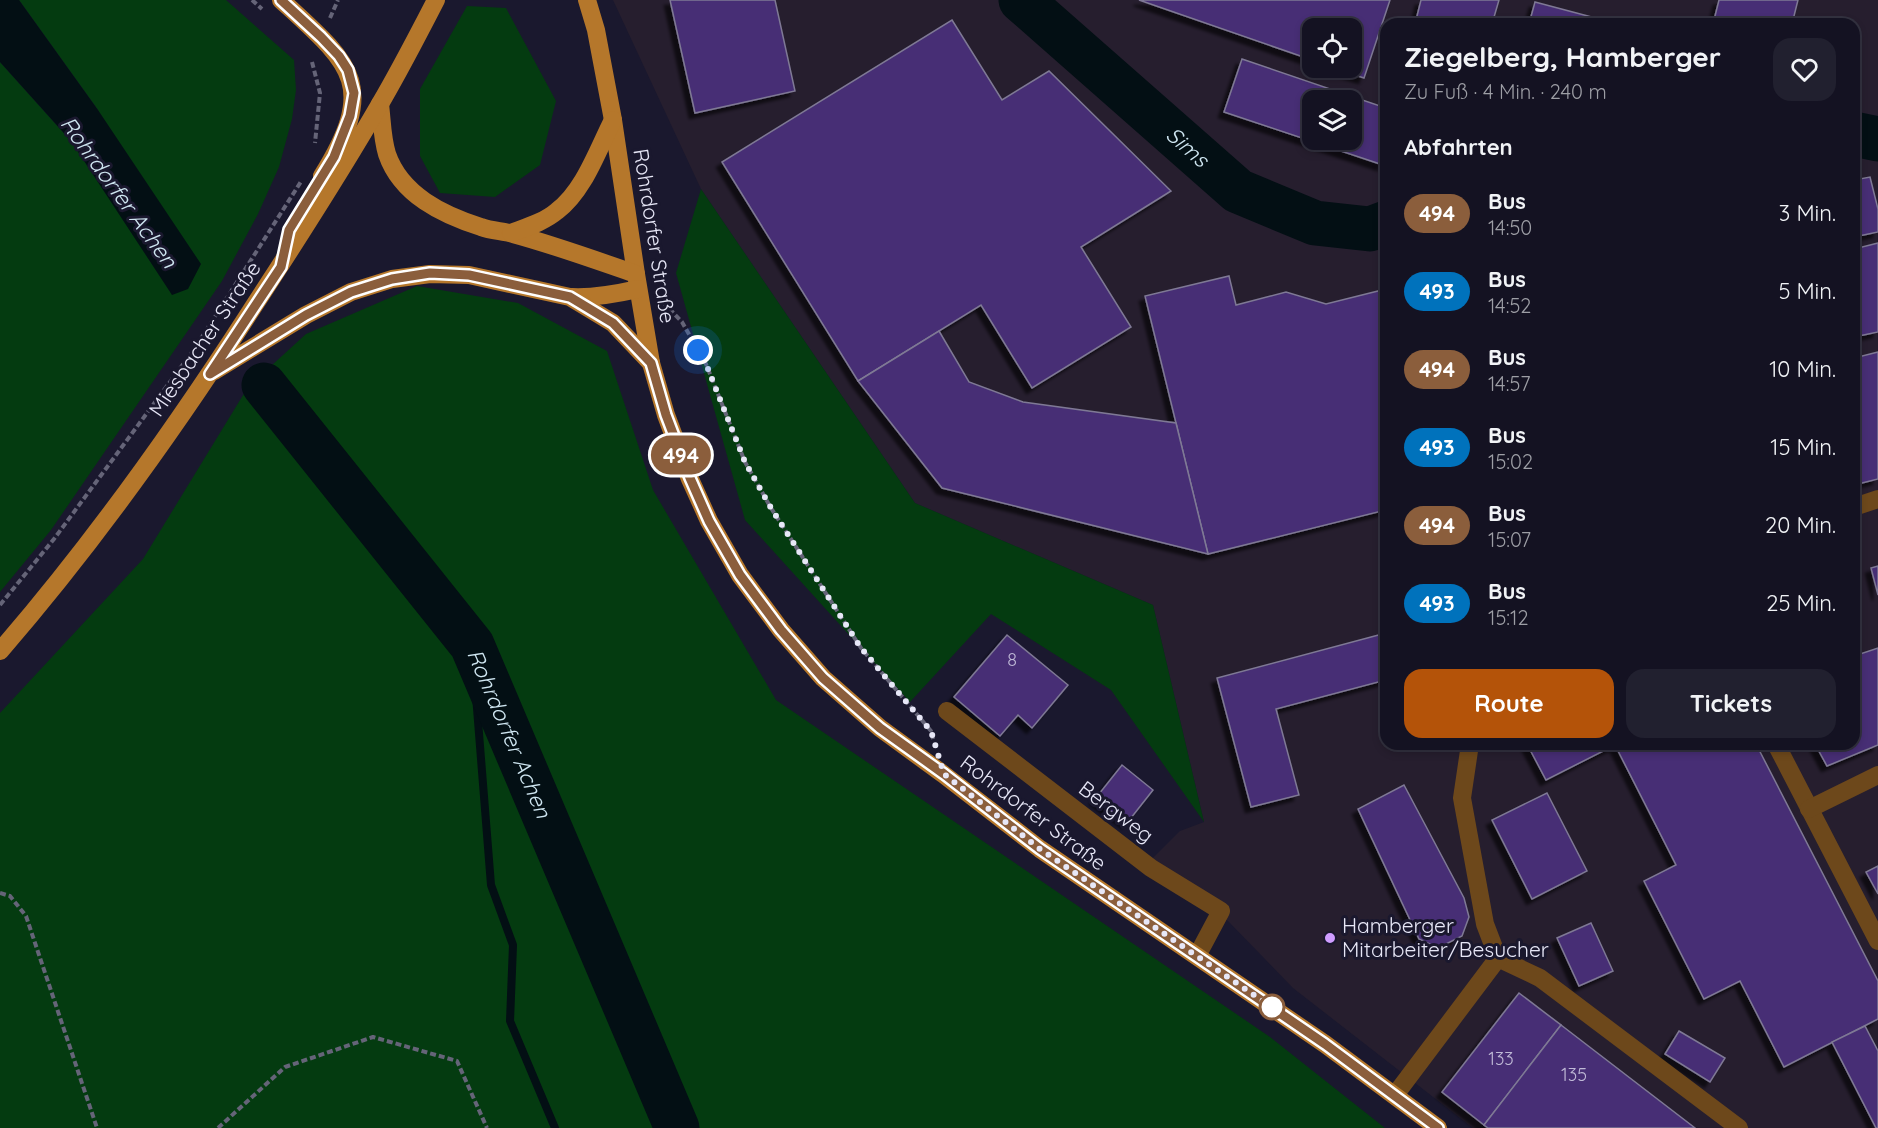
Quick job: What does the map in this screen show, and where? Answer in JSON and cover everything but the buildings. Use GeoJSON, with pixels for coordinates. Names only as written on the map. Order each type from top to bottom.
{"type":"FeatureCollection","features":[{"type":"Feature","properties":{"kind":"main road"},"geometry":{"type":"LineString","coordinates":[[281,0],[339,56],[348,70],[354,93],[350,116],[334,157],[289,230],[281,267]]}},
{"type":"Feature","properties":{"kind":"main road","name":"Miesbacher Straße"},"geometry":{"type":"LineString","coordinates":[[0,651],[32,614],[123,497],[210,374],[281,267],[380,104],[436,0]]}},
{"type":"Feature","properties":{"kind":"main road","name":"Rohrdorfer Straße"},"geometry":{"type":"LineString","coordinates":[[586,0],[596,30],[613,120],[651,363],[666,415],[709,521],[740,575],[781,630],[823,678],[880,728],[944,774],[1040,849],[1197,956],[1395,1095],[1438,1128]]}},
{"type":"Feature","properties":{"kind":"main road"},"geometry":{"type":"LineString","coordinates":[[380,104],[383,136],[388,156],[406,184],[420,199],[436,209],[483,228],[511,233],[637,281]]}},
{"type":"Feature","properties":{"kind":"main road"},"geometry":{"type":"LineString","coordinates":[[511,233],[558,211],[575,194],[613,120]]}},
{"type":"Feature","properties":{"kind":"main road"},"geometry":{"type":"LineString","coordinates":[[210,374],[306,315],[351,292],[392,279],[430,273],[469,275],[570,297],[587,298],[615,295],[637,281]]}},
{"type":"Feature","properties":{"kind":"main road"},"geometry":{"type":"LineString","coordinates":[[570,297],[613,323],[651,363]]}},
{"type":"Feature","properties":{"kind":"street"},"geometry":{"type":"LineString","coordinates":[[1860,505],[1878,499]]}},
{"type":"Feature","properties":{"kind":"street","name":"Bergweg"},"geometry":{"type":"LineString","coordinates":[[947,711],[1151,868],[1221,911],[1197,956]]}},
{"type":"Feature","properties":{"kind":"street"},"geometry":{"type":"LineString","coordinates":[[1469,750],[1462,798],[1485,924],[1498,958],[1540,978],[1739,1128]]}},
{"type":"Feature","properties":{"kind":"street"},"geometry":{"type":"LineString","coordinates":[[1779,750],[1878,941]]}},
{"type":"Feature","properties":{"kind":"street"},"geometry":{"type":"LineString","coordinates":[[1809,809],[1878,775]]}},
{"type":"Feature","properties":{"kind":"street"},"geometry":{"type":"LineString","coordinates":[[1395,1095],[1498,958]]}},
{"type":"Feature","properties":{"kind":"path"},"geometry":{"type":"LineString","coordinates":[[312,61],[320,93],[315,146]]}},
{"type":"Feature","properties":{"kind":"path"},"geometry":{"type":"LineString","coordinates":[[0,605],[54,539],[195,348],[307,171]]}},
{"type":"Feature","properties":{"kind":"path"},"geometry":{"type":"LineString","coordinates":[[637,281],[682,322],[706,364],[745,462],[766,499],[861,648],[931,731],[944,774]]}},
{"type":"Feature","properties":{"kind":"path"},"geometry":{"type":"LineString","coordinates":[[0,893],[10,896],[26,916],[97,1128]]}},
{"type":"Feature","properties":{"kind":"path"},"geometry":{"type":"LineString","coordinates":[[218,1128],[285,1067],[374,1037],[457,1061],[487,1128]]}},
{"type":"Feature","properties":{"kind":"shaded area"},"geometry":{"type":"Polygon","coordinates":[[[613,0],[1878,0],[1878,1128],[1473,1128],[1293,988],[1228,921],[1151,860],[1180,831],[1204,822],[1153,605],[915,503],[701,189],[613,0]]]}},
{"type":"Feature","properties":{"kind":"green space"},"geometry":{"type":"Polygon","coordinates":[[[19,0],[226,0],[294,60],[296,90],[292,119],[279,167],[258,214],[222,281],[51,530],[0,592],[0,62],[71,141],[173,295],[98,110],[19,0]]]}},
{"type":"Feature","properties":{"kind":"green space"},"geometry":{"type":"Polygon","coordinates":[[[467,6],[506,8],[556,101],[540,165],[495,197],[440,193],[420,156],[420,89],[467,6]]]}},
{"type":"Feature","properties":{"kind":"green space"},"geometry":{"type":"Polygon","coordinates":[[[701,189],[915,503],[1153,605],[1204,822],[1111,690],[991,614],[910,702],[745,520],[676,273],[701,189]]]}},
{"type":"Feature","properties":{"kind":"green space"},"geometry":{"type":"Polygon","coordinates":[[[417,286],[518,303],[607,351],[653,490],[776,700],[1270,1037],[1385,1128],[0,1128],[0,713],[143,559],[248,387],[306,334],[417,286]]]}},
{"type":"Feature","properties":{"kind":"water"},"geometry":{"type":"Polygon","coordinates":[[[0,0],[19,0],[98,110],[201,264],[188,289],[172,295],[71,141],[0,62],[0,0]]]}},
{"type":"Feature","properties":{"kind":"waterway","name":"Sims"},"geometry":{"type":"LineString","coordinates":[[1021,0],[1238,191],[1315,223],[1370,229],[1380,225]]}},
{"type":"Feature","properties":{"kind":"waterway","name":"Sims"},"geometry":{"type":"LineString","coordinates":[[1860,135],[1878,139]]}},
{"type":"Feature","properties":{"kind":"waterway","name":"Rohrdorfer Achen"},"geometry":{"type":"LineString","coordinates":[[264,385],[472,645],[677,1128]]}},
{"type":"Feature","properties":{"kind":"waterway"},"geometry":{"type":"LineString","coordinates":[[472,645],[491,885],[513,945],[510,1021],[555,1128]]}},
{"type":"Feature","properties":{"kind":"bus line","name":"494"},"geometry":{"type":"LineString","coordinates":[[281,0],[321,37],[339,56],[348,70],[354,93],[350,116],[334,157],[289,230],[281,267],[210,374],[306,315],[351,292],[392,279],[430,273],[469,275],[570,297],[613,323],[651,363],[666,415],[690,478],[709,521],[740,575],[781,630],[823,678],[880,728],[944,774],[1040,849],[1325,1044],[1438,1128]]}},
{"type":"Feature","properties":{"kind":"place","name":"Hamberger Mitarbeiter/Besucher"},"geometry":{"type":"Point","coordinates":[1330,938]}},
{"type":"Feature","properties":{"kind":"route"},"geometry":{"type":"LineString","coordinates":[[698,350],[706,364],[745,462],[771,508],[861,648],[931,731],[944,774],[1040,849],[1276,1010],[1272,1007]]}}]}
